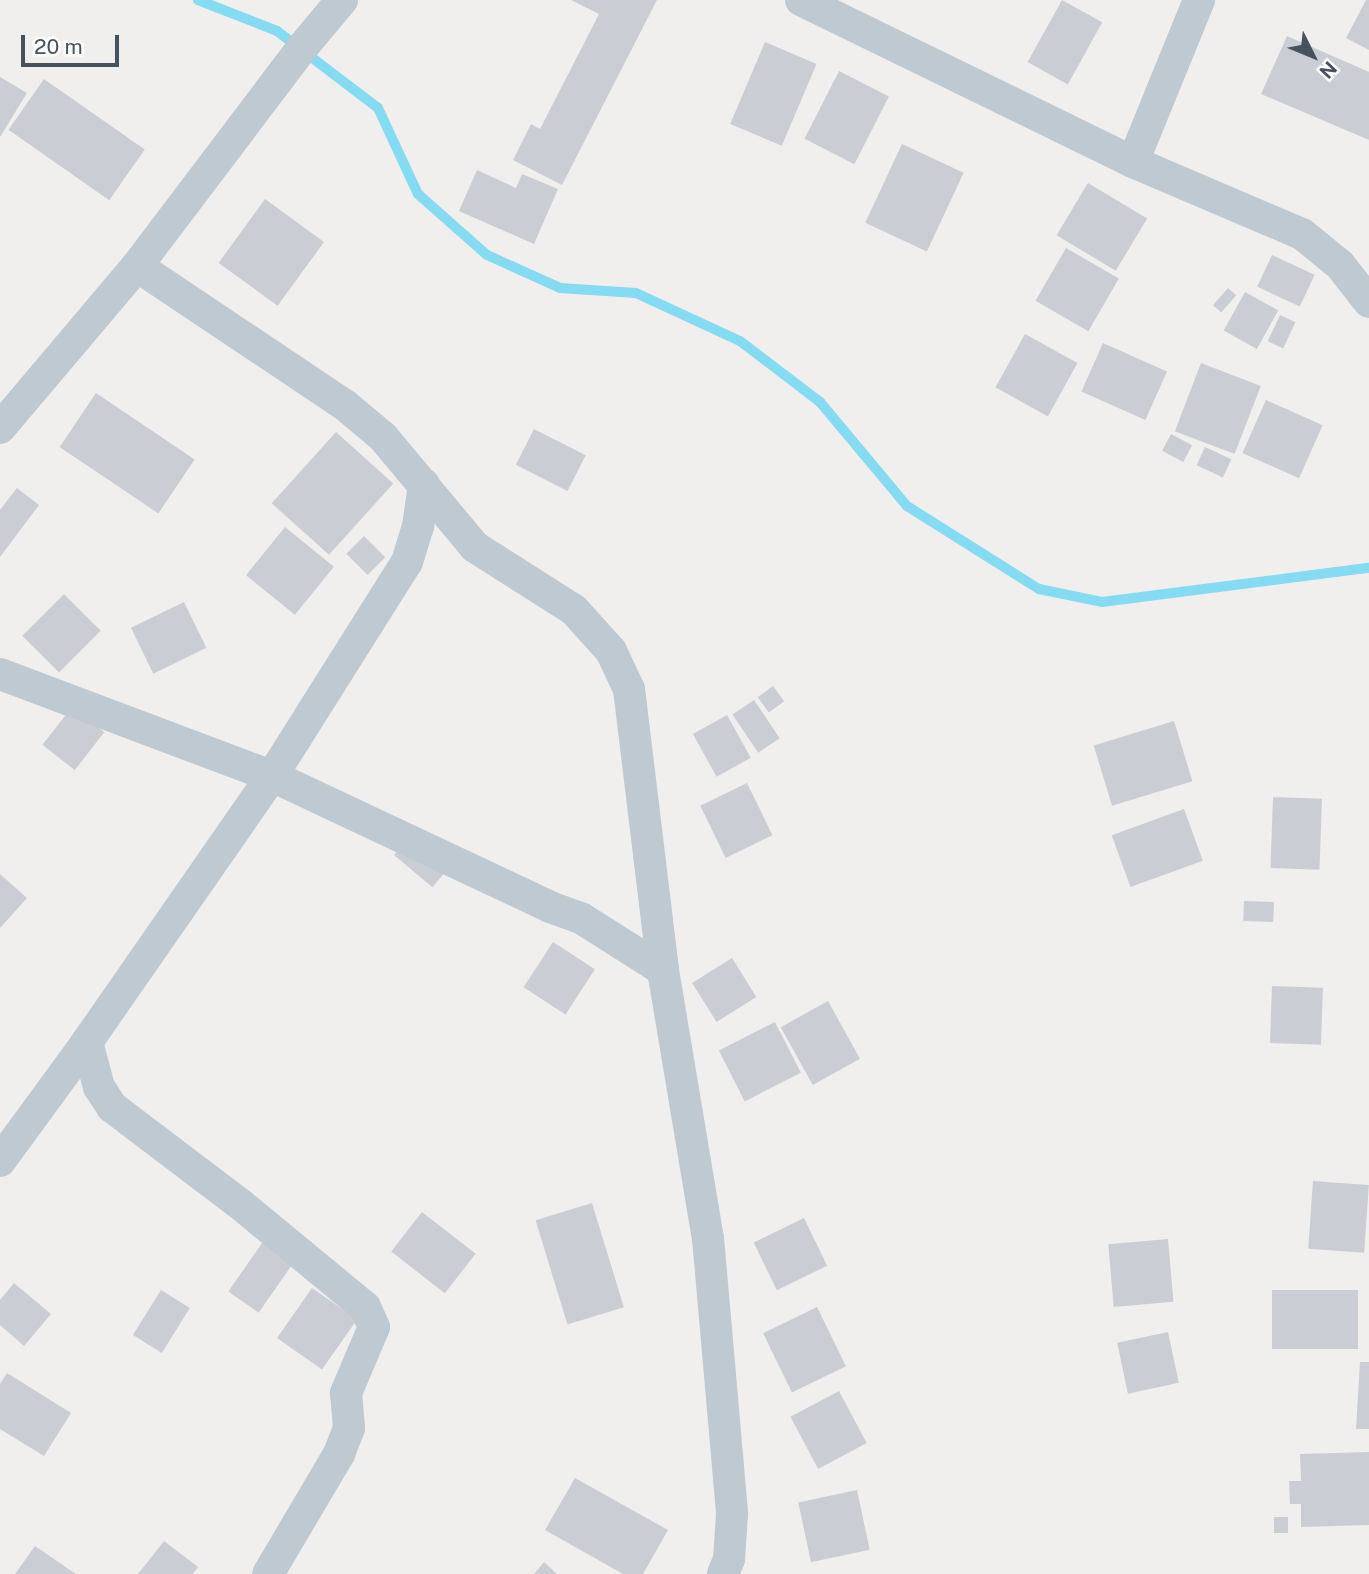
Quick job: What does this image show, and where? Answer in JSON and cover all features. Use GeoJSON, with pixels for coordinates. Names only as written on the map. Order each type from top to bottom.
{"type":"FeatureCollection","features":[{"type":"Feature","properties":{"kind":"street"},"geometry":{"type":"LineString","coordinates":[[0,428],[137,266],[301,49],[342,0]]}},
{"type":"Feature","properties":{"kind":"street"},"geometry":{"type":"LineString","coordinates":[[801,0],[1133,162],[1302,234],[1339,265],[1369,302]]}},
{"type":"Feature","properties":{"kind":"street"},"geometry":{"type":"LineString","coordinates":[[1133,162],[1199,0]]}},
{"type":"Feature","properties":{"kind":"street"},"geometry":{"type":"LineString","coordinates":[[137,266],[346,406],[383,437],[475,547],[574,610],[611,651],[629,689],[663,971],[708,1238],[732,1514],[729,1559],[723,1574]]}},
{"type":"Feature","properties":{"kind":"street"},"geometry":{"type":"LineString","coordinates":[[0,1161],[87,1042],[271,776],[407,562],[418,527],[424,484]]}},
{"type":"Feature","properties":{"kind":"street"},"geometry":{"type":"LineString","coordinates":[[0,674],[271,776],[550,907],[581,918],[663,971]]}},
{"type":"Feature","properties":{"kind":"street"},"geometry":{"type":"LineString","coordinates":[[87,1042],[99,1087],[112,1107],[240,1204],[365,1307],[374,1327],[346,1393],[349,1428],[339,1454],[268,1574]]}},
{"type":"Feature","properties":{"kind":"building"},"geometry":{"type":"Polygon","coordinates":[[[571,0],[657,0],[562,185],[513,160],[531,124],[540,129],[599,14],[571,0]]]}},
{"type":"Feature","properties":{"kind":"building"},"geometry":{"type":"Polygon","coordinates":[[[1062,0],[1102,22],[1068,84],[1028,62],[1062,0]]]}},
{"type":"Feature","properties":{"kind":"building"},"geometry":{"type":"Polygon","coordinates":[[[1366,0],[1369,0],[1369,50],[1346,38],[1366,0]]]}},
{"type":"Feature","properties":{"kind":"building"},"geometry":{"type":"Polygon","coordinates":[[[1287,36],[1369,72],[1369,140],[1261,94],[1287,36]]]}},
{"type":"Feature","properties":{"kind":"building"},"geometry":{"type":"Polygon","coordinates":[[[765,42],[817,64],[782,146],[730,124],[765,42]]]}},
{"type":"Feature","properties":{"kind":"building"},"geometry":{"type":"Polygon","coordinates":[[[839,71],[889,96],[854,164],[804,139],[839,71]]]}},
{"type":"Feature","properties":{"kind":"building"},"geometry":{"type":"Polygon","coordinates":[[[0,77],[27,93],[0,137],[0,77]]]}},
{"type":"Feature","properties":{"kind":"building"},"geometry":{"type":"Polygon","coordinates":[[[44,79],[145,150],[109,200],[8,130],[44,79]]]}},
{"type":"Feature","properties":{"kind":"building"},"geometry":{"type":"Polygon","coordinates":[[[902,144],[964,173],[927,252],[865,223],[902,144]]]}},
{"type":"Feature","properties":{"kind":"building"},"geometry":{"type":"Polygon","coordinates":[[[477,170],[516,188],[522,174],[558,189],[534,244],[459,211],[477,170]]]}},
{"type":"Feature","properties":{"kind":"building"},"geometry":{"type":"Polygon","coordinates":[[[1088,183],[1147,219],[1116,271],[1057,235],[1088,183]]]}},
{"type":"Feature","properties":{"kind":"building"},"geometry":{"type":"Polygon","coordinates":[[[265,199],[324,242],[278,306],[219,263],[265,199]]]}},
{"type":"Feature","properties":{"kind":"building"},"geometry":{"type":"Polygon","coordinates":[[[1066,248],[1119,278],[1088,331],[1036,301],[1066,248]]]}},
{"type":"Feature","properties":{"kind":"building"},"geometry":{"type":"Polygon","coordinates":[[[1272,255],[1315,275],[1300,307],[1257,287],[1272,255]]]}},
{"type":"Feature","properties":{"kind":"building"},"geometry":{"type":"Polygon","coordinates":[[[1228,288],[1236,295],[1221,313],[1213,305],[1228,288]]]}},
{"type":"Feature","properties":{"kind":"building"},"geometry":{"type":"Polygon","coordinates":[[[1245,292],[1278,310],[1257,349],[1224,330],[1245,292]]]}},
{"type":"Feature","properties":{"kind":"building"},"geometry":{"type":"Polygon","coordinates":[[[1280,315],[1295,322],[1283,348],[1268,341],[1280,315]]]}},
{"type":"Feature","properties":{"kind":"building"},"geometry":{"type":"Polygon","coordinates":[[[1025,334],[1077,363],[1048,416],[995,387],[1025,334]]]}},
{"type":"Feature","properties":{"kind":"building"},"geometry":{"type":"Polygon","coordinates":[[[1103,343],[1167,371],[1145,420],[1081,391],[1103,343]]]}},
{"type":"Feature","properties":{"kind":"building"},"geometry":{"type":"Polygon","coordinates":[[[1201,363],[1261,386],[1235,454],[1175,431],[1201,363]]]}},
{"type":"Feature","properties":{"kind":"building"},"geometry":{"type":"Polygon","coordinates":[[[96,393],[195,460],[158,513],[60,447],[96,393]]]}},
{"type":"Feature","properties":{"kind":"building"},"geometry":{"type":"Polygon","coordinates":[[[1266,400],[1323,425],[1299,478],[1242,453],[1266,400]]]}},
{"type":"Feature","properties":{"kind":"building"},"geometry":{"type":"Polygon","coordinates":[[[534,429],[586,455],[568,491],[516,465],[534,429]]]}},
{"type":"Feature","properties":{"kind":"building"},"geometry":{"type":"Polygon","coordinates":[[[336,432],[393,484],[329,555],[272,503],[336,432]]]}},
{"type":"Feature","properties":{"kind":"building"},"geometry":{"type":"Polygon","coordinates":[[[1171,434],[1192,445],[1183,462],[1162,451],[1171,434]]]}},
{"type":"Feature","properties":{"kind":"building"},"geometry":{"type":"Polygon","coordinates":[[[1205,447],[1231,459],[1223,477],[1197,465],[1205,447]]]}},
{"type":"Feature","properties":{"kind":"building"},"geometry":{"type":"Polygon","coordinates":[[[17,488],[39,505],[0,557],[0,510],[17,488]]]}},
{"type":"Feature","properties":{"kind":"building"},"geometry":{"type":"Polygon","coordinates":[[[285,527],[334,567],[295,615],[246,575],[285,527]]]}},
{"type":"Feature","properties":{"kind":"building"},"geometry":{"type":"Polygon","coordinates":[[[364,536],[385,557],[368,575],[346,554],[364,536]]]}},
{"type":"Feature","properties":{"kind":"building"},"geometry":{"type":"Polygon","coordinates":[[[64,594],[101,631],[59,672],[22,636],[64,594]]]}},
{"type":"Feature","properties":{"kind":"building"},"geometry":{"type":"Polygon","coordinates":[[[184,602],[206,648],[153,674],[131,628],[184,602]]]}},
{"type":"Feature","properties":{"kind":"building"},"geometry":{"type":"Polygon","coordinates":[[[773,686],[784,701],[769,713],[758,697],[773,686]]]}},
{"type":"Feature","properties":{"kind":"building"},"geometry":{"type":"Polygon","coordinates":[[[754,700],[780,738],[758,753],[732,715],[754,700]]]}},
{"type":"Feature","properties":{"kind":"building"},"geometry":{"type":"Polygon","coordinates":[[[72,707],[104,732],[75,770],[42,745],[72,707]]]}},
{"type":"Feature","properties":{"kind":"building"},"geometry":{"type":"Polygon","coordinates":[[[727,715],[751,758],[717,777],[693,734],[727,715]]]}},
{"type":"Feature","properties":{"kind":"building"},"geometry":{"type":"Polygon","coordinates":[[[1174,721],[1192,781],[1112,806],[1094,746],[1174,721]]]}},
{"type":"Feature","properties":{"kind":"building"},"geometry":{"type":"Polygon","coordinates":[[[747,783],[772,835],[726,858],[700,806],[747,783]]]}},
{"type":"Feature","properties":{"kind":"building"},"geometry":{"type":"Polygon","coordinates":[[[1273,797],[1322,799],[1319,870],[1271,868],[1273,797]]]}},
{"type":"Feature","properties":{"kind":"building"},"geometry":{"type":"Polygon","coordinates":[[[1184,809],[1203,861],[1130,887],[1112,835],[1184,809]]]}},
{"type":"Feature","properties":{"kind":"building"},"geometry":{"type":"Polygon","coordinates":[[[405,842],[443,874],[432,887],[394,855],[405,842]]]}},
{"type":"Feature","properties":{"kind":"building"},"geometry":{"type":"Polygon","coordinates":[[[0,874],[27,898],[0,928],[0,874]]]}},
{"type":"Feature","properties":{"kind":"building"},"geometry":{"type":"Polygon","coordinates":[[[1244,901],[1274,902],[1273,922],[1243,921],[1244,901]]]}},
{"type":"Feature","properties":{"kind":"building"},"geometry":{"type":"Polygon","coordinates":[[[553,942],[595,969],[566,1015],[524,987],[553,942]]]}},
{"type":"Feature","properties":{"kind":"building"},"geometry":{"type":"Polygon","coordinates":[[[732,958],[756,997],[717,1022],[692,983],[732,958]]]}},
{"type":"Feature","properties":{"kind":"building"},"geometry":{"type":"Polygon","coordinates":[[[1272,986],[1323,988],[1321,1045],[1270,1043],[1272,986]]]}},
{"type":"Feature","properties":{"kind":"building"},"geometry":{"type":"Polygon","coordinates":[[[828,1001],[860,1059],[813,1085],[781,1027],[828,1001]]]}},
{"type":"Feature","properties":{"kind":"building"},"geometry":{"type":"Polygon","coordinates":[[[775,1022],[801,1073],[745,1101],[719,1051],[775,1022]]]}},
{"type":"Feature","properties":{"kind":"building"},"geometry":{"type":"Polygon","coordinates":[[[1313,1181],[1369,1185],[1364,1253],[1308,1249],[1313,1181]]]}},
{"type":"Feature","properties":{"kind":"building"},"geometry":{"type":"Polygon","coordinates":[[[592,1203],[624,1307],[567,1324],[536,1220],[592,1203]]]}},
{"type":"Feature","properties":{"kind":"building"},"geometry":{"type":"Polygon","coordinates":[[[422,1212],[476,1254],[445,1293],[391,1251],[422,1212]]]}},
{"type":"Feature","properties":{"kind":"building"},"geometry":{"type":"Polygon","coordinates":[[[804,1218],[827,1266],[777,1290],[754,1243],[804,1218]]]}},
{"type":"Feature","properties":{"kind":"building"},"geometry":{"type":"Polygon","coordinates":[[[265,1239],[295,1260],[259,1313],[228,1291],[265,1239]]]}},
{"type":"Feature","properties":{"kind":"building"},"geometry":{"type":"Polygon","coordinates":[[[1168,1239],[1173,1302],[1114,1307],[1108,1244],[1168,1239]]]}},
{"type":"Feature","properties":{"kind":"building"},"geometry":{"type":"Polygon","coordinates":[[[14,1283],[51,1314],[24,1346],[0,1325],[0,1300],[14,1283]]]}},
{"type":"Feature","properties":{"kind":"building"},"geometry":{"type":"Polygon","coordinates":[[[312,1288],[357,1320],[322,1370],[277,1338],[312,1288]]]}},
{"type":"Feature","properties":{"kind":"building"},"geometry":{"type":"Polygon","coordinates":[[[161,1290],[190,1308],[162,1353],[133,1335],[161,1290]]]}},
{"type":"Feature","properties":{"kind":"building"},"geometry":{"type":"Polygon","coordinates":[[[1272,1290],[1358,1290],[1358,1349],[1272,1349],[1272,1290]]]}},
{"type":"Feature","properties":{"kind":"building"},"geometry":{"type":"Polygon","coordinates":[[[817,1307],[846,1366],[792,1393],[763,1333],[817,1307]]]}},
{"type":"Feature","properties":{"kind":"building"},"geometry":{"type":"Polygon","coordinates":[[[1168,1332],[1179,1383],[1128,1394],[1117,1343],[1168,1332]]]}},
{"type":"Feature","properties":{"kind":"building"},"geometry":{"type":"Polygon","coordinates":[[[1360,1362],[1369,1362],[1369,1429],[1356,1429],[1360,1362]]]}},
{"type":"Feature","properties":{"kind":"building"},"geometry":{"type":"Polygon","coordinates":[[[7,1373],[71,1413],[44,1456],[0,1429],[0,1384],[7,1373]]]}},
{"type":"Feature","properties":{"kind":"building"},"geometry":{"type":"Polygon","coordinates":[[[839,1391],[867,1443],[818,1469],[790,1417],[839,1391]]]}},
{"type":"Feature","properties":{"kind":"building"},"geometry":{"type":"Polygon","coordinates":[[[1369,1452],[1369,1525],[1301,1527],[1301,1504],[1290,1504],[1289,1481],[1301,1481],[1300,1454],[1369,1452]]]}},
{"type":"Feature","properties":{"kind":"building"},"geometry":{"type":"Polygon","coordinates":[[[575,1478],[668,1530],[643,1574],[623,1574],[545,1530],[575,1478]]]}},
{"type":"Feature","properties":{"kind":"building"},"geometry":{"type":"Polygon","coordinates":[[[857,1490],[870,1550],[811,1562],[798,1502],[857,1490]]]}},
{"type":"Feature","properties":{"kind":"building"},"geometry":{"type":"Polygon","coordinates":[[[1274,1517],[1288,1517],[1288,1533],[1274,1533],[1274,1517]]]}},
{"type":"Feature","properties":{"kind":"building"},"geometry":{"type":"Polygon","coordinates":[[[164,1541],[198,1567],[193,1574],[138,1574],[164,1541]]]}},
{"type":"Feature","properties":{"kind":"building"},"geometry":{"type":"Polygon","coordinates":[[[35,1546],[76,1574],[15,1574],[35,1546]]]}},
{"type":"Feature","properties":{"kind":"building"},"geometry":{"type":"Polygon","coordinates":[[[544,1562],[557,1574],[534,1574],[544,1562]]]}},
{"type":"Feature","properties":{"kind":"waterway"},"geometry":{"type":"LineString","coordinates":[[198,0],[277,31],[378,108],[418,194],[487,255],[560,288],[636,293],[740,341],[820,402],[907,506],[1039,589],[1102,602],[1369,568]]}}]}
